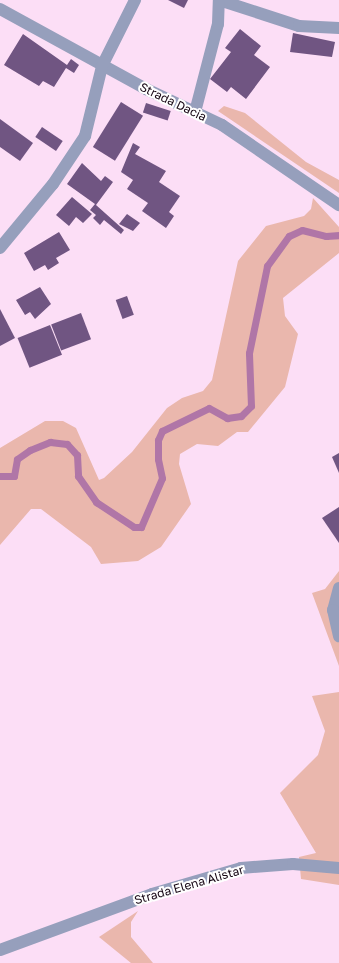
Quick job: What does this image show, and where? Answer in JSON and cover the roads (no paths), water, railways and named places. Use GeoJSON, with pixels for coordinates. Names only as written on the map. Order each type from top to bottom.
{"type":"FeatureCollection","features":[{"type":"Feature","properties":{"kind":"street"},"geometry":{"type":"LineString","coordinates":[[0,248],[53,184],[85,136],[102,66],[135,0]]}},
{"type":"Feature","properties":{"kind":"street"},"geometry":{"type":"LineString","coordinates":[[195,112],[218,24],[219,0],[299,26],[339,28]]}},
{"type":"Feature","properties":{"kind":"street","name":"Strada Dacia"},"geometry":{"type":"LineString","coordinates":[[0,9],[102,66],[195,112],[281,163],[339,205]]}},
{"type":"Feature","properties":{"kind":"street"},"geometry":{"type":"LineString","coordinates":[[339,588],[333,610],[339,636]]}},
{"type":"Feature","properties":{"kind":"street","name":"Strada Elena Alistar"},"geometry":{"type":"LineString","coordinates":[[0,950],[152,894],[241,868],[293,864],[339,868]]}},
{"type":"Feature","properties":{"kind":"waterway"},"geometry":{"type":"LineString","coordinates":[[0,476],[14,476],[17,459],[30,450],[50,442],[67,444],[77,455],[78,476],[96,502],[134,527],[141,527],[162,478],[158,459],[158,440],[162,431],[209,408],[227,418],[241,416],[251,406],[249,353],[267,266],[289,236],[302,230],[326,236],[339,235]]}}]}
